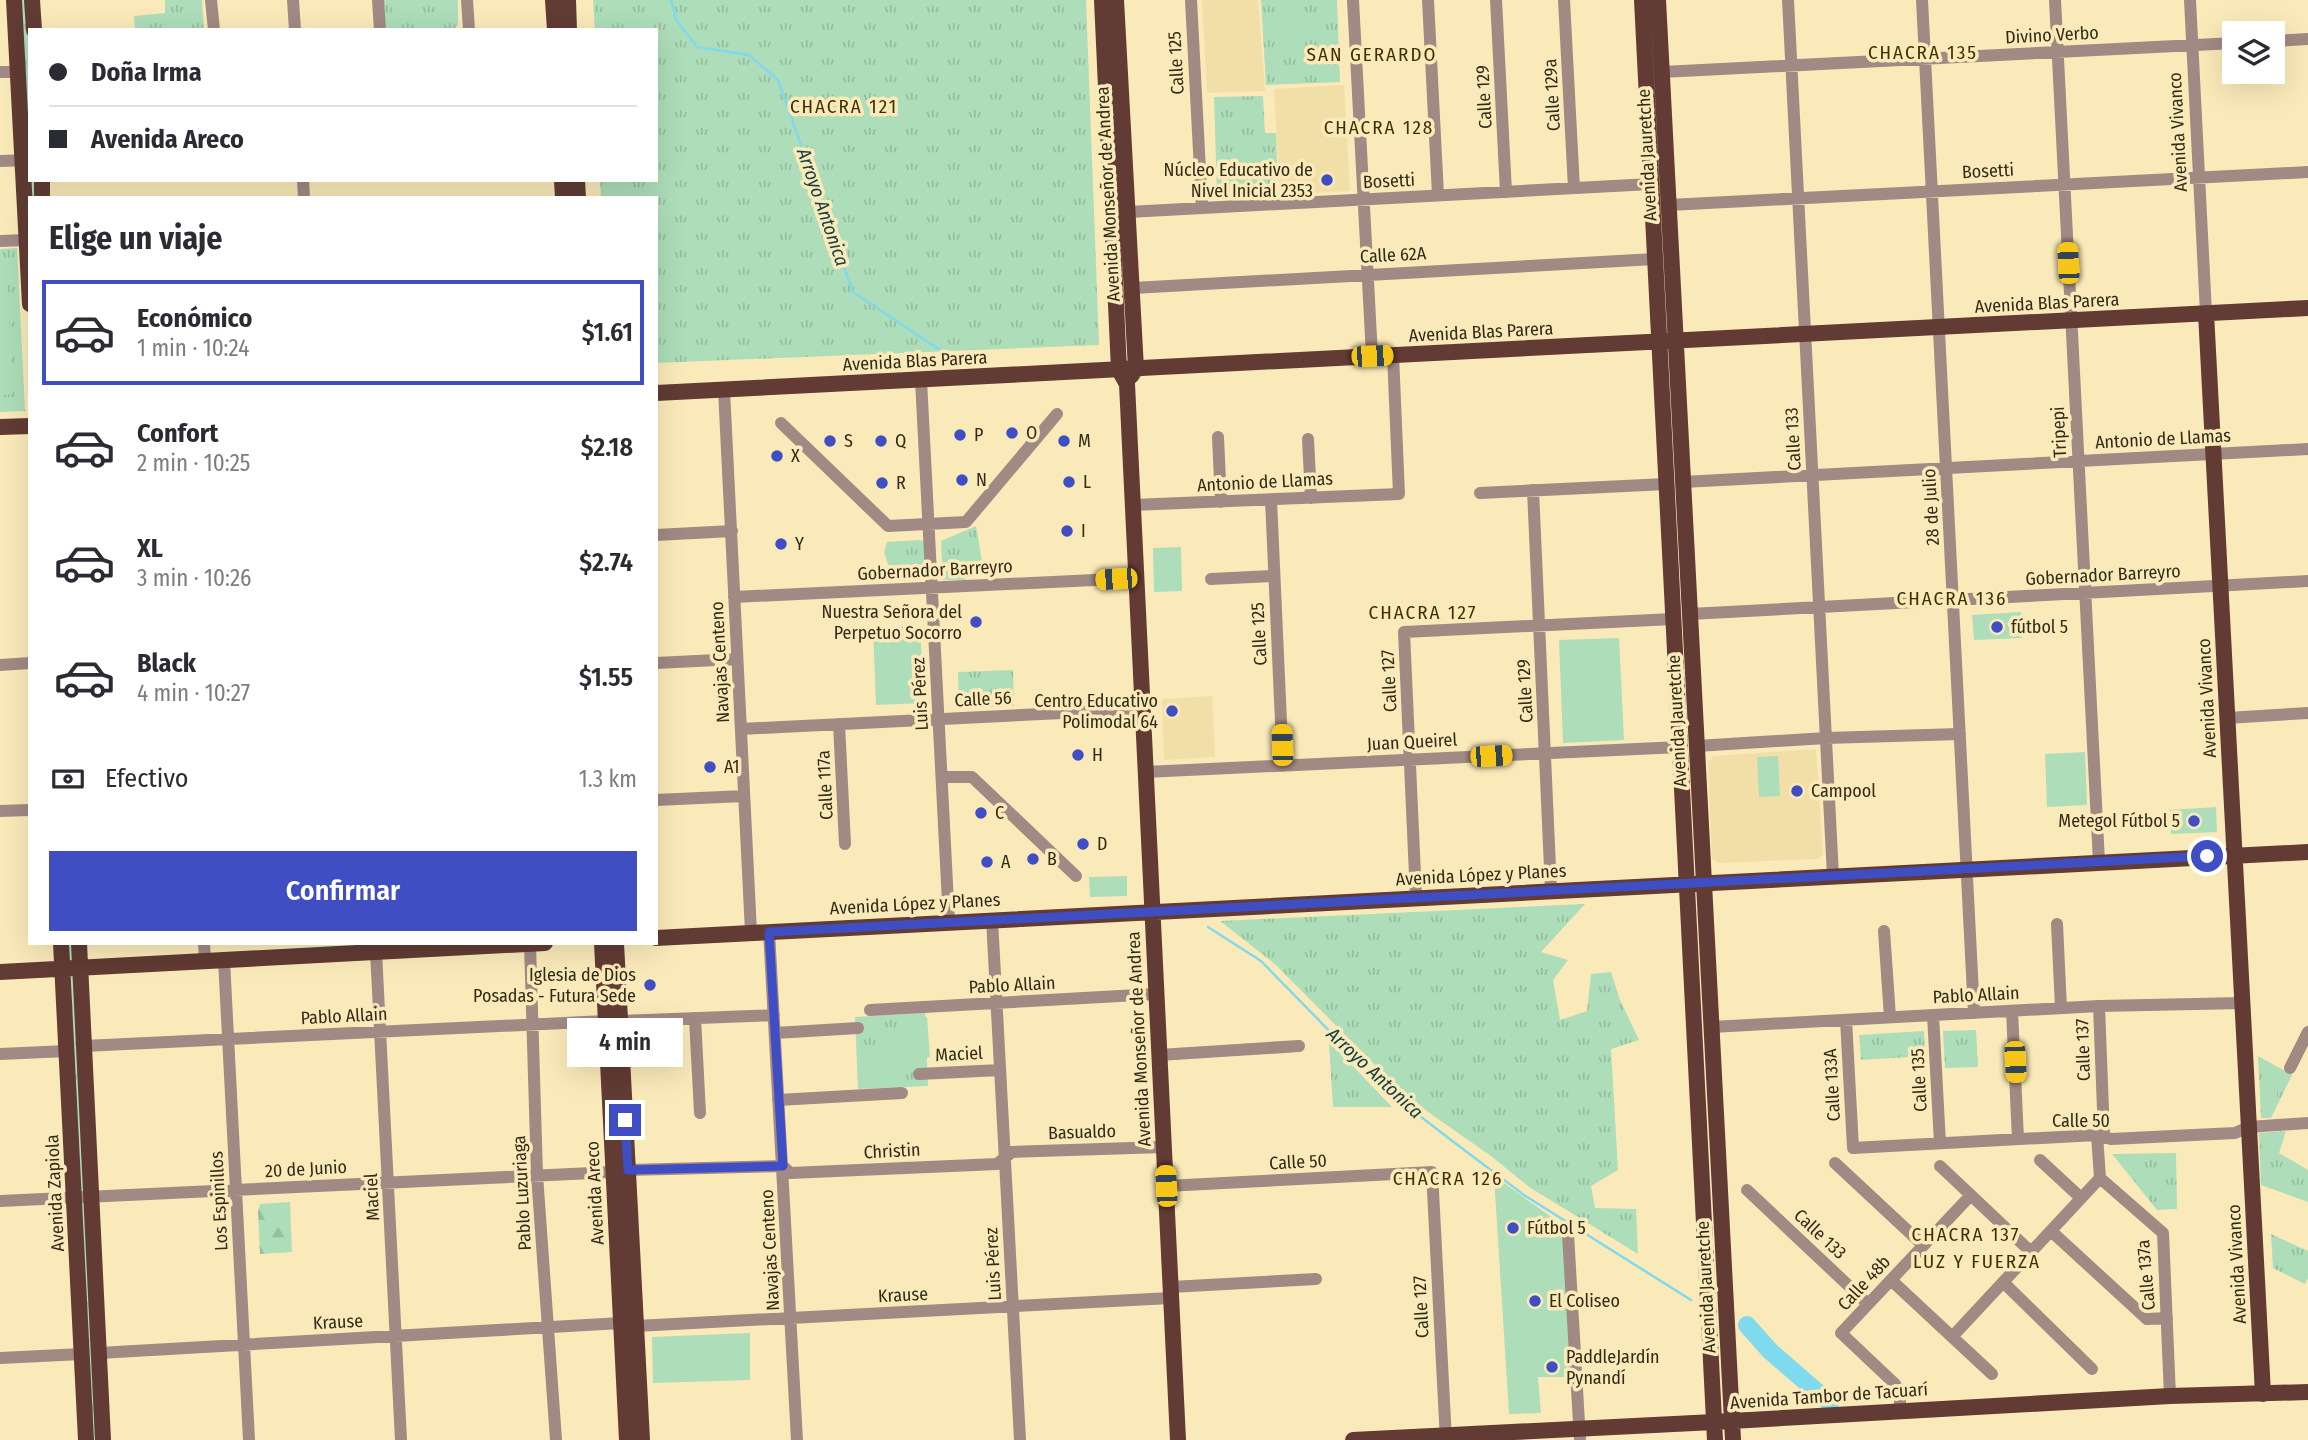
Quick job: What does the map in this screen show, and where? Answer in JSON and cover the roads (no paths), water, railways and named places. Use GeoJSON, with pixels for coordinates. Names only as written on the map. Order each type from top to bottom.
{"type":"FeatureCollection","features":[{"type":"Feature","properties":{"kind":"main road"},"geometry":{"type":"LineString","coordinates":[[14,0],[26,160],[28,272]]}},
{"type":"Feature","properties":{"kind":"main road"},"geometry":{"type":"LineString","coordinates":[[32,0],[34,28]]}},
{"type":"Feature","properties":{"kind":"main road"},"geometry":{"type":"LineString","coordinates":[[553,0],[555,28]]}},
{"type":"Feature","properties":{"kind":"main road"},"geometry":{"type":"LineString","coordinates":[[568,0],[569,28]]}},
{"type":"Feature","properties":{"kind":"main road","name":"Avenida Monseñor de Andrea"},"geometry":{"type":"LineString","coordinates":[[1102,0],[1123,377],[1133,505],[1178,1440]]}},
{"type":"Feature","properties":{"kind":"main road","name":"Avenida Monseñor de Andrea"},"geometry":{"type":"LineString","coordinates":[[1116,0],[1136,369]]}},
{"type":"Feature","properties":{"kind":"main road","name":"Avenida Jauretche"},"geometry":{"type":"LineString","coordinates":[[1642,0],[1715,1440]]}},
{"type":"Feature","properties":{"kind":"main road","name":"Avenida Jauretche"},"geometry":{"type":"LineString","coordinates":[[1658,0],[1733,1440]]}},
{"type":"Feature","properties":{"kind":"main road","name":"Avenida Blas Parera"},"geometry":{"type":"LineString","coordinates":[[658,393],[920,380],[1123,377],[1136,369],[2308,308]]}},
{"type":"Feature","properties":{"kind":"main road","name":"Avenida Vivanco"},"geometry":{"type":"LineString","coordinates":[[2206,313],[2263,1394]]}},
{"type":"Feature","properties":{"kind":"main road"},"geometry":{"type":"LineString","coordinates":[[0,427],[28,426]]}},
{"type":"Feature","properties":{"kind":"main road","name":"Avenida López y Planes"},"geometry":{"type":"LineString","coordinates":[[658,938],[2308,852]]}},
{"type":"Feature","properties":{"kind":"main road","name":"Avenida Zapiola"},"geometry":{"type":"LineString","coordinates":[[61,945],[86,1440]]}},
{"type":"Feature","properties":{"kind":"main road","name":"Avenida Zapiola"},"geometry":{"type":"LineString","coordinates":[[79,945],[103,1440]]}},
{"type":"Feature","properties":{"kind":"main road"},"geometry":{"type":"LineString","coordinates":[[0,972],[224,960],[343,948],[376,952],[469,945]]}},
{"type":"Feature","properties":{"kind":"main road","name":"Avenida Areco"},"geometry":{"type":"LineString","coordinates":[[601,945],[613,1021]]}},
{"type":"Feature","properties":{"kind":"main road","name":"Avenida Areco"},"geometry":{"type":"LineString","coordinates":[[616,945],[613,1021],[628,1325],[627,1440]]}},
{"type":"Feature","properties":{"kind":"main road","name":"Avenida Areco"},"geometry":{"type":"LineString","coordinates":[[628,1325],[642,1440]]}},
{"type":"Feature","properties":{"kind":"main road","name":"Avenida Tambor de Tacuarí"},"geometry":{"type":"LineString","coordinates":[[1353,1440],[1580,1434],[1809,1415],[2170,1396],[2308,1392]]}},
{"type":"Feature","properties":{"kind":"street"},"geometry":{"type":"LineString","coordinates":[[211,0],[214,28]]}},
{"type":"Feature","properties":{"kind":"street"},"geometry":{"type":"LineString","coordinates":[[293,0],[295,28]]}},
{"type":"Feature","properties":{"kind":"street"},"geometry":{"type":"LineString","coordinates":[[378,0],[380,28]]}},
{"type":"Feature","properties":{"kind":"street"},"geometry":{"type":"LineString","coordinates":[[467,0],[469,28]]}},
{"type":"Feature","properties":{"kind":"street","name":"Calle 125"},"geometry":{"type":"LineString","coordinates":[[1191,0],[1202,208]]}},
{"type":"Feature","properties":{"kind":"street"},"geometry":{"type":"LineString","coordinates":[[1353,0],[1372,356]]}},
{"type":"Feature","properties":{"kind":"street"},"geometry":{"type":"LineString","coordinates":[[1428,0],[1438,195]]}},
{"type":"Feature","properties":{"kind":"street","name":"Calle 129"},"geometry":{"type":"LineString","coordinates":[[1496,0],[1506,192]]}},
{"type":"Feature","properties":{"kind":"street","name":"Calle 129a"},"geometry":{"type":"LineString","coordinates":[[1564,0],[1574,188]]}},
{"type":"Feature","properties":{"kind":"street","name":"Calle 133"},"geometry":{"type":"LineString","coordinates":[[1788,0],[1833,876]]}},
{"type":"Feature","properties":{"kind":"street","name":"28 de Julio"},"geometry":{"type":"LineString","coordinates":[[1922,0],[1974,1013]]}},
{"type":"Feature","properties":{"kind":"street","name":"Tripepi"},"geometry":{"type":"LineString","coordinates":[[2055,0],[2099,862]]}},
{"type":"Feature","properties":{"kind":"street","name":"Avenida Vivanco"},"geometry":{"type":"LineString","coordinates":[[2190,0],[2206,313]]}},
{"type":"Feature","properties":{"kind":"street"},"geometry":{"type":"LineString","coordinates":[[2285,40],[2308,39]]}},
{"type":"Feature","properties":{"kind":"street","name":"Divino Verbo"},"geometry":{"type":"LineString","coordinates":[[1662,72],[2222,44]]}},
{"type":"Feature","properties":{"kind":"street"},"geometry":{"type":"LineString","coordinates":[[0,72],[18,72]]}},
{"type":"Feature","properties":{"kind":"street"},"geometry":{"type":"LineString","coordinates":[[0,161],[26,160]]}},
{"type":"Feature","properties":{"kind":"street","name":"Bosetti"},"geometry":{"type":"LineString","coordinates":[[1669,205],[2308,172]]}},
{"type":"Feature","properties":{"kind":"street","name":"Bosetti"},"geometry":{"type":"LineString","coordinates":[[1128,212],[1651,184]]}},
{"type":"Feature","properties":{"kind":"street"},"geometry":{"type":"LineString","coordinates":[[0,241],[26,240]]}},
{"type":"Feature","properties":{"kind":"street","name":"Calle 62A"},"geometry":{"type":"LineString","coordinates":[[1133,288],[1655,259]]}},
{"type":"Feature","properties":{"kind":"street","name":"Antonio de Llamas"},"geometry":{"type":"LineString","coordinates":[[1133,505],[1399,494],[1393,355]]}},
{"type":"Feature","properties":{"kind":"street","name":"Luis Pérez"},"geometry":{"type":"LineString","coordinates":[[920,380],[949,922]]}},
{"type":"Feature","properties":{"kind":"street","name":"Navajas Centeno"},"geometry":{"type":"LineString","coordinates":[[724,390],[751,932]]}},
{"type":"Feature","properties":{"kind":"street"},"geometry":{"type":"LineString","coordinates":[[782,423],[888,526],[928,525],[967,522],[1057,414]]}},
{"type":"Feature","properties":{"kind":"street"},"geometry":{"type":"LineString","coordinates":[[1218,437],[1221,502]]}},
{"type":"Feature","properties":{"kind":"street"},"geometry":{"type":"LineString","coordinates":[[1308,439],[1311,498]]}},
{"type":"Feature","properties":{"kind":"street","name":"Antonio de Llamas"},"geometry":{"type":"LineString","coordinates":[[1684,482],[2308,449]]}},
{"type":"Feature","properties":{"kind":"street"},"geometry":{"type":"LineString","coordinates":[[1479,493],[1666,484]]}},
{"type":"Feature","properties":{"kind":"street","name":"Calle 129"},"geometry":{"type":"LineString","coordinates":[[1533,490],[1551,890]]}},
{"type":"Feature","properties":{"kind":"street","name":"Calle 125"},"geometry":{"type":"LineString","coordinates":[[1271,500],[1283,766]]}},
{"type":"Feature","properties":{"kind":"street"},"geometry":{"type":"LineString","coordinates":[[658,535],[732,531]]}},
{"type":"Feature","properties":{"kind":"street"},"geometry":{"type":"LineString","coordinates":[[1211,579],[1274,576]]}},
{"type":"Feature","properties":{"kind":"street","name":"Gobernador Barreyro"},"geometry":{"type":"LineString","coordinates":[[734,597],[1136,578]]}},
{"type":"Feature","properties":{"kind":"street","name":"Gobernador Barreyro"},"geometry":{"type":"LineString","coordinates":[[1690,614],[2308,581]]}},
{"type":"Feature","properties":{"kind":"street"},"geometry":{"type":"LineString","coordinates":[[1539,625],[1673,619]]}},
{"type":"Feature","properties":{"kind":"street","name":"Calle 127"},"geometry":{"type":"LineString","coordinates":[[1416,897],[1404,632],[1539,625]]}},
{"type":"Feature","properties":{"kind":"street"},"geometry":{"type":"LineString","coordinates":[[658,663],[737,659]]}},
{"type":"Feature","properties":{"kind":"street"},"geometry":{"type":"LineString","coordinates":[[0,665],[28,663]]}},
{"type":"Feature","properties":{"kind":"street","name":"Calle 56"},"geometry":{"type":"LineString","coordinates":[[741,729],[1143,709]]}},
{"type":"Feature","properties":{"kind":"street"},"geometry":{"type":"LineString","coordinates":[[2227,718],[2308,713]]}},
{"type":"Feature","properties":{"kind":"street","name":"Calle 117a"},"geometry":{"type":"LineString","coordinates":[[839,724],[845,844]]}},
{"type":"Feature","properties":{"kind":"street"},"geometry":{"type":"LineString","coordinates":[[1697,746],[1826,738],[1960,734]]}},
{"type":"Feature","properties":{"kind":"street","name":"Juan Queirel"},"geometry":{"type":"LineString","coordinates":[[1146,772],[1680,747]]}},
{"type":"Feature","properties":{"kind":"street"},"geometry":{"type":"LineString","coordinates":[[942,778],[972,777],[1076,876]]}},
{"type":"Feature","properties":{"kind":"street"},"geometry":{"type":"LineString","coordinates":[[658,800],[744,796]]}},
{"type":"Feature","properties":{"kind":"street"},"geometry":{"type":"LineString","coordinates":[[0,811],[28,810]]}},
{"type":"Feature","properties":{"kind":"street","name":"Luis Pérez"},"geometry":{"type":"LineString","coordinates":[[992,919],[1020,1440]]}},
{"type":"Feature","properties":{"kind":"street"},"geometry":{"type":"LineString","coordinates":[[2057,923],[2061,1008]]}},
{"type":"Feature","properties":{"kind":"street"},"geometry":{"type":"LineString","coordinates":[[1884,931],[1890,1017]]}},
{"type":"Feature","properties":{"kind":"street","name":"Navajas Centeno"},"geometry":{"type":"LineString","coordinates":[[769,932],[797,1440]]}},
{"type":"Feature","properties":{"kind":"street"},"geometry":{"type":"LineString","coordinates":[[204,945],[205,961]]}},
{"type":"Feature","properties":{"kind":"street","name":"Pablo Luzuriaga"},"geometry":{"type":"LineString","coordinates":[[530,945],[537,1175],[556,1440]]}},
{"type":"Feature","properties":{"kind":"street","name":"Maciel"},"geometry":{"type":"LineString","coordinates":[[376,952],[401,1440]]}},
{"type":"Feature","properties":{"kind":"street","name":"Los Espinillos"},"geometry":{"type":"LineString","coordinates":[[224,960],[249,1440]]}},
{"type":"Feature","properties":{"kind":"street","name":"Pablo Allain"},"geometry":{"type":"LineString","coordinates":[[870,1010],[1156,994]]}},
{"type":"Feature","properties":{"kind":"street","name":"Pablo Allain"},"geometry":{"type":"LineString","coordinates":[[1712,1027],[2099,1006],[2242,1003]]}},
{"type":"Feature","properties":{"kind":"street","name":"Calle 137"},"geometry":{"type":"LineString","coordinates":[[2099,1006],[2100,1178]]}},
{"type":"Feature","properties":{"kind":"street"},"geometry":{"type":"LineString","coordinates":[[2012,1011],[2018,1139]]}},
{"type":"Feature","properties":{"kind":"street","name":"Pablo Allain"},"geometry":{"type":"LineString","coordinates":[[84,1046],[774,1015]]}},
{"type":"Feature","properties":{"kind":"street","name":"Calle 135"},"geometry":{"type":"LineString","coordinates":[[1933,1015],[1940,1143]]}},
{"type":"Feature","properties":{"kind":"street"},"geometry":{"type":"LineString","coordinates":[[695,1018],[700,1113]]}},
{"type":"Feature","properties":{"kind":"street","name":"Calle 133A"},"geometry":{"type":"LineString","coordinates":[[1846,1020],[1853,1148]]}},
{"type":"Feature","properties":{"kind":"street"},"geometry":{"type":"LineString","coordinates":[[775,1033],[858,1028]]}},
{"type":"Feature","properties":{"kind":"street"},"geometry":{"type":"LineString","coordinates":[[2290,1068],[2308,1032]]}},
{"type":"Feature","properties":{"kind":"street"},"geometry":{"type":"LineString","coordinates":[[1159,1055],[1299,1046]]}},
{"type":"Feature","properties":{"kind":"street"},"geometry":{"type":"LineString","coordinates":[[0,1054],[67,1051]]}},
{"type":"Feature","properties":{"kind":"street","name":"Maciel"},"geometry":{"type":"LineString","coordinates":[[919,1074],[1000,1070]]}},
{"type":"Feature","properties":{"kind":"street"},"geometry":{"type":"LineString","coordinates":[[778,1100],[902,1093]]}},
{"type":"Feature","properties":{"kind":"street","name":"Calle 50"},"geometry":{"type":"LineString","coordinates":[[1853,1148],[2100,1135],[2111,1139],[2235,1133],[2249,1127],[2308,1123]]}},
{"type":"Feature","properties":{"kind":"street","name":"Basualdo"},"geometry":{"type":"LineString","coordinates":[[1004,1158],[1012,1152],[1163,1147]]}},
{"type":"Feature","properties":{"kind":"street","name":"Christin"},"geometry":{"type":"LineString","coordinates":[[783,1166],[790,1173],[997,1164],[1004,1158]]}},
{"type":"Feature","properties":{"kind":"street"},"geometry":{"type":"LineString","coordinates":[[2040,1160],[2081,1198]]}},
{"type":"Feature","properties":{"kind":"street"},"geometry":{"type":"LineString","coordinates":[[1835,1163],[1923,1245]]}},
{"type":"Feature","properties":{"kind":"street"},"geometry":{"type":"LineString","coordinates":[[621,1171],[783,1166]]}},
{"type":"Feature","properties":{"kind":"street"},"geometry":{"type":"LineString","coordinates":[[1940,1166],[2031,1252]]}},
{"type":"Feature","properties":{"kind":"street","name":"20 de Junio"},"geometry":{"type":"LineString","coordinates":[[0,1201],[621,1171]]}},
{"type":"Feature","properties":{"kind":"street","name":"Calle 127"},"geometry":{"type":"LineString","coordinates":[[1432,1172],[1446,1438]]}},
{"type":"Feature","properties":{"kind":"street","name":"Calle 50"},"geometry":{"type":"LineString","coordinates":[[1166,1186],[1432,1172]]}},
{"type":"Feature","properties":{"kind":"street"},"geometry":{"type":"LineString","coordinates":[[1952,1337],[2100,1178]]}},
{"type":"Feature","properties":{"kind":"street","name":"Calle 137a"},"geometry":{"type":"LineString","coordinates":[[2100,1178],[2163,1233],[2170,1396]]}},
{"type":"Feature","properties":{"kind":"street","name":"Calle 133"},"geometry":{"type":"LineString","coordinates":[[1748,1190],[1868,1304]]}},
{"type":"Feature","properties":{"kind":"street","name":"Calle 48b"},"geometry":{"type":"LineString","coordinates":[[1900,1410],[1900,1395],[1895,1384],[1840,1333],[1971,1195]]}},
{"type":"Feature","properties":{"kind":"street"},"geometry":{"type":"LineString","coordinates":[[2051,1231],[2147,1319],[2167,1318]]}},
{"type":"Feature","properties":{"kind":"street"},"geometry":{"type":"LineString","coordinates":[[1568,1234],[1580,1434]]}},
{"type":"Feature","properties":{"kind":"street","name":"Krause"},"geometry":{"type":"LineString","coordinates":[[99,1353],[548,1327],[1013,1307],[1316,1279]]}},
{"type":"Feature","properties":{"kind":"street"},"geometry":{"type":"LineString","coordinates":[[1891,1280],[1992,1374]]}},
{"type":"Feature","properties":{"kind":"street"},"geometry":{"type":"LineString","coordinates":[[2003,1282],[2092,1369]]}},
{"type":"Feature","properties":{"kind":"street"},"geometry":{"type":"LineString","coordinates":[[0,1358],[82,1354]]}},
{"type":"Feature","properties":{"kind":"waterway","name":"Arroyo Antonica"},"geometry":{"type":"LineString","coordinates":[[671,0],[676,20],[697,47],[749,55],[778,80],[853,292],[943,352]]}},
{"type":"Feature","properties":{"kind":"waterway","name":"Arroyo Antonica"},"geometry":{"type":"LineString","coordinates":[[1208,927],[1261,961],[1390,1093],[1524,1195],[1691,1300]]}},
{"type":"Feature","properties":{"kind":"waterway","name":"Arroyo Antonica"},"geometry":{"type":"LineString","coordinates":[[1747,1325],[1770,1351],[1830,1403]]}},
{"type":"Feature","properties":{"kind":"place","name":"Núcleo Educativo de Nivel Inicial 2353"},"geometry":{"type":"Point","coordinates":[1327,180]}},
{"type":"Feature","properties":{"kind":"place","name":"O"},"geometry":{"type":"Point","coordinates":[1012,433]}},
{"type":"Feature","properties":{"kind":"place","name":"P"},"geometry":{"type":"Point","coordinates":[960,435]}},
{"type":"Feature","properties":{"kind":"place","name":"S"},"geometry":{"type":"Point","coordinates":[830,441]}},
{"type":"Feature","properties":{"kind":"place","name":"Q"},"geometry":{"type":"Point","coordinates":[881,441]}},
{"type":"Feature","properties":{"kind":"place","name":"M"},"geometry":{"type":"Point","coordinates":[1064,441]}},
{"type":"Feature","properties":{"kind":"place","name":"X"},"geometry":{"type":"Point","coordinates":[777,456]}},
{"type":"Feature","properties":{"kind":"place","name":"N"},"geometry":{"type":"Point","coordinates":[962,480]}},
{"type":"Feature","properties":{"kind":"place","name":"L"},"geometry":{"type":"Point","coordinates":[1069,482]}},
{"type":"Feature","properties":{"kind":"place","name":"R"},"geometry":{"type":"Point","coordinates":[882,483]}},
{"type":"Feature","properties":{"kind":"place","name":"I"},"geometry":{"type":"Point","coordinates":[1067,531]}},
{"type":"Feature","properties":{"kind":"place","name":"Y"},"geometry":{"type":"Point","coordinates":[781,544]}},
{"type":"Feature","properties":{"kind":"place","name":"Nuestra Señora del Perpetuo Socorro"},"geometry":{"type":"Point","coordinates":[976,622]}},
{"type":"Feature","properties":{"kind":"place","name":"fútbol 5"},"geometry":{"type":"Point","coordinates":[1997,627]}},
{"type":"Feature","properties":{"kind":"place","name":"Centro Educativo Polimodal 64"},"geometry":{"type":"Point","coordinates":[1172,711]}},
{"type":"Feature","properties":{"kind":"place","name":"H"},"geometry":{"type":"Point","coordinates":[1078,755]}},
{"type":"Feature","properties":{"kind":"place","name":"A1"},"geometry":{"type":"Point","coordinates":[710,767]}},
{"type":"Feature","properties":{"kind":"place","name":"Campool"},"geometry":{"type":"Point","coordinates":[1797,791]}},
{"type":"Feature","properties":{"kind":"place","name":"C"},"geometry":{"type":"Point","coordinates":[981,813]}},
{"type":"Feature","properties":{"kind":"place","name":"Metegol Fútbol 5"},"geometry":{"type":"Point","coordinates":[2194,821]}},
{"type":"Feature","properties":{"kind":"place","name":"D"},"geometry":{"type":"Point","coordinates":[1083,844]}},
{"type":"Feature","properties":{"kind":"place","name":"B"},"geometry":{"type":"Point","coordinates":[1033,859]}},
{"type":"Feature","properties":{"kind":"place","name":"A"},"geometry":{"type":"Point","coordinates":[987,862]}},
{"type":"Feature","properties":{"kind":"place","name":"Iglesia de Dios Posadas - Futura Sede"},"geometry":{"type":"Point","coordinates":[650,985]}},
{"type":"Feature","properties":{"kind":"place","name":"Fútbol 5"},"geometry":{"type":"Point","coordinates":[1513,1228]}},
{"type":"Feature","properties":{"kind":"place","name":"El Coliseo"},"geometry":{"type":"Point","coordinates":[1535,1301]}},
{"type":"Feature","properties":{"kind":"place","name":"PaddleJardín Pynandí"},"geometry":{"type":"Point","coordinates":[1552,1367]}},
{"type":"Feature","properties":{"kind":"district","name":"CHACRA 135"},"geometry":{"type":"Point","coordinates":[1923,52]}},
{"type":"Feature","properties":{"kind":"district","name":"SAN GERARDO"},"geometry":{"type":"Point","coordinates":[1372,54]}},
{"type":"Feature","properties":{"kind":"district","name":"CHACRA 121"},"geometry":{"type":"Point","coordinates":[844,106]}},
{"type":"Feature","properties":{"kind":"district","name":"CHACRA 128"},"geometry":{"type":"Point","coordinates":[1379,127]}},
{"type":"Feature","properties":{"kind":"district","name":"CHACRA 136"},"geometry":{"type":"Point","coordinates":[1952,598]}},
{"type":"Feature","properties":{"kind":"district","name":"CHACRA 127"},"geometry":{"type":"Point","coordinates":[1423,612]}},
{"type":"Feature","properties":{"kind":"district","name":"CHACRA 126"},"geometry":{"type":"Point","coordinates":[1448,1178]}},
{"type":"Feature","properties":{"kind":"district","name":"CHACRA 137"},"geometry":{"type":"Point","coordinates":[1966,1234]}},
{"type":"Feature","properties":{"kind":"district","name":"LUZ Y FUERZA"},"geometry":{"type":"Point","coordinates":[1977,1261]}}]}
